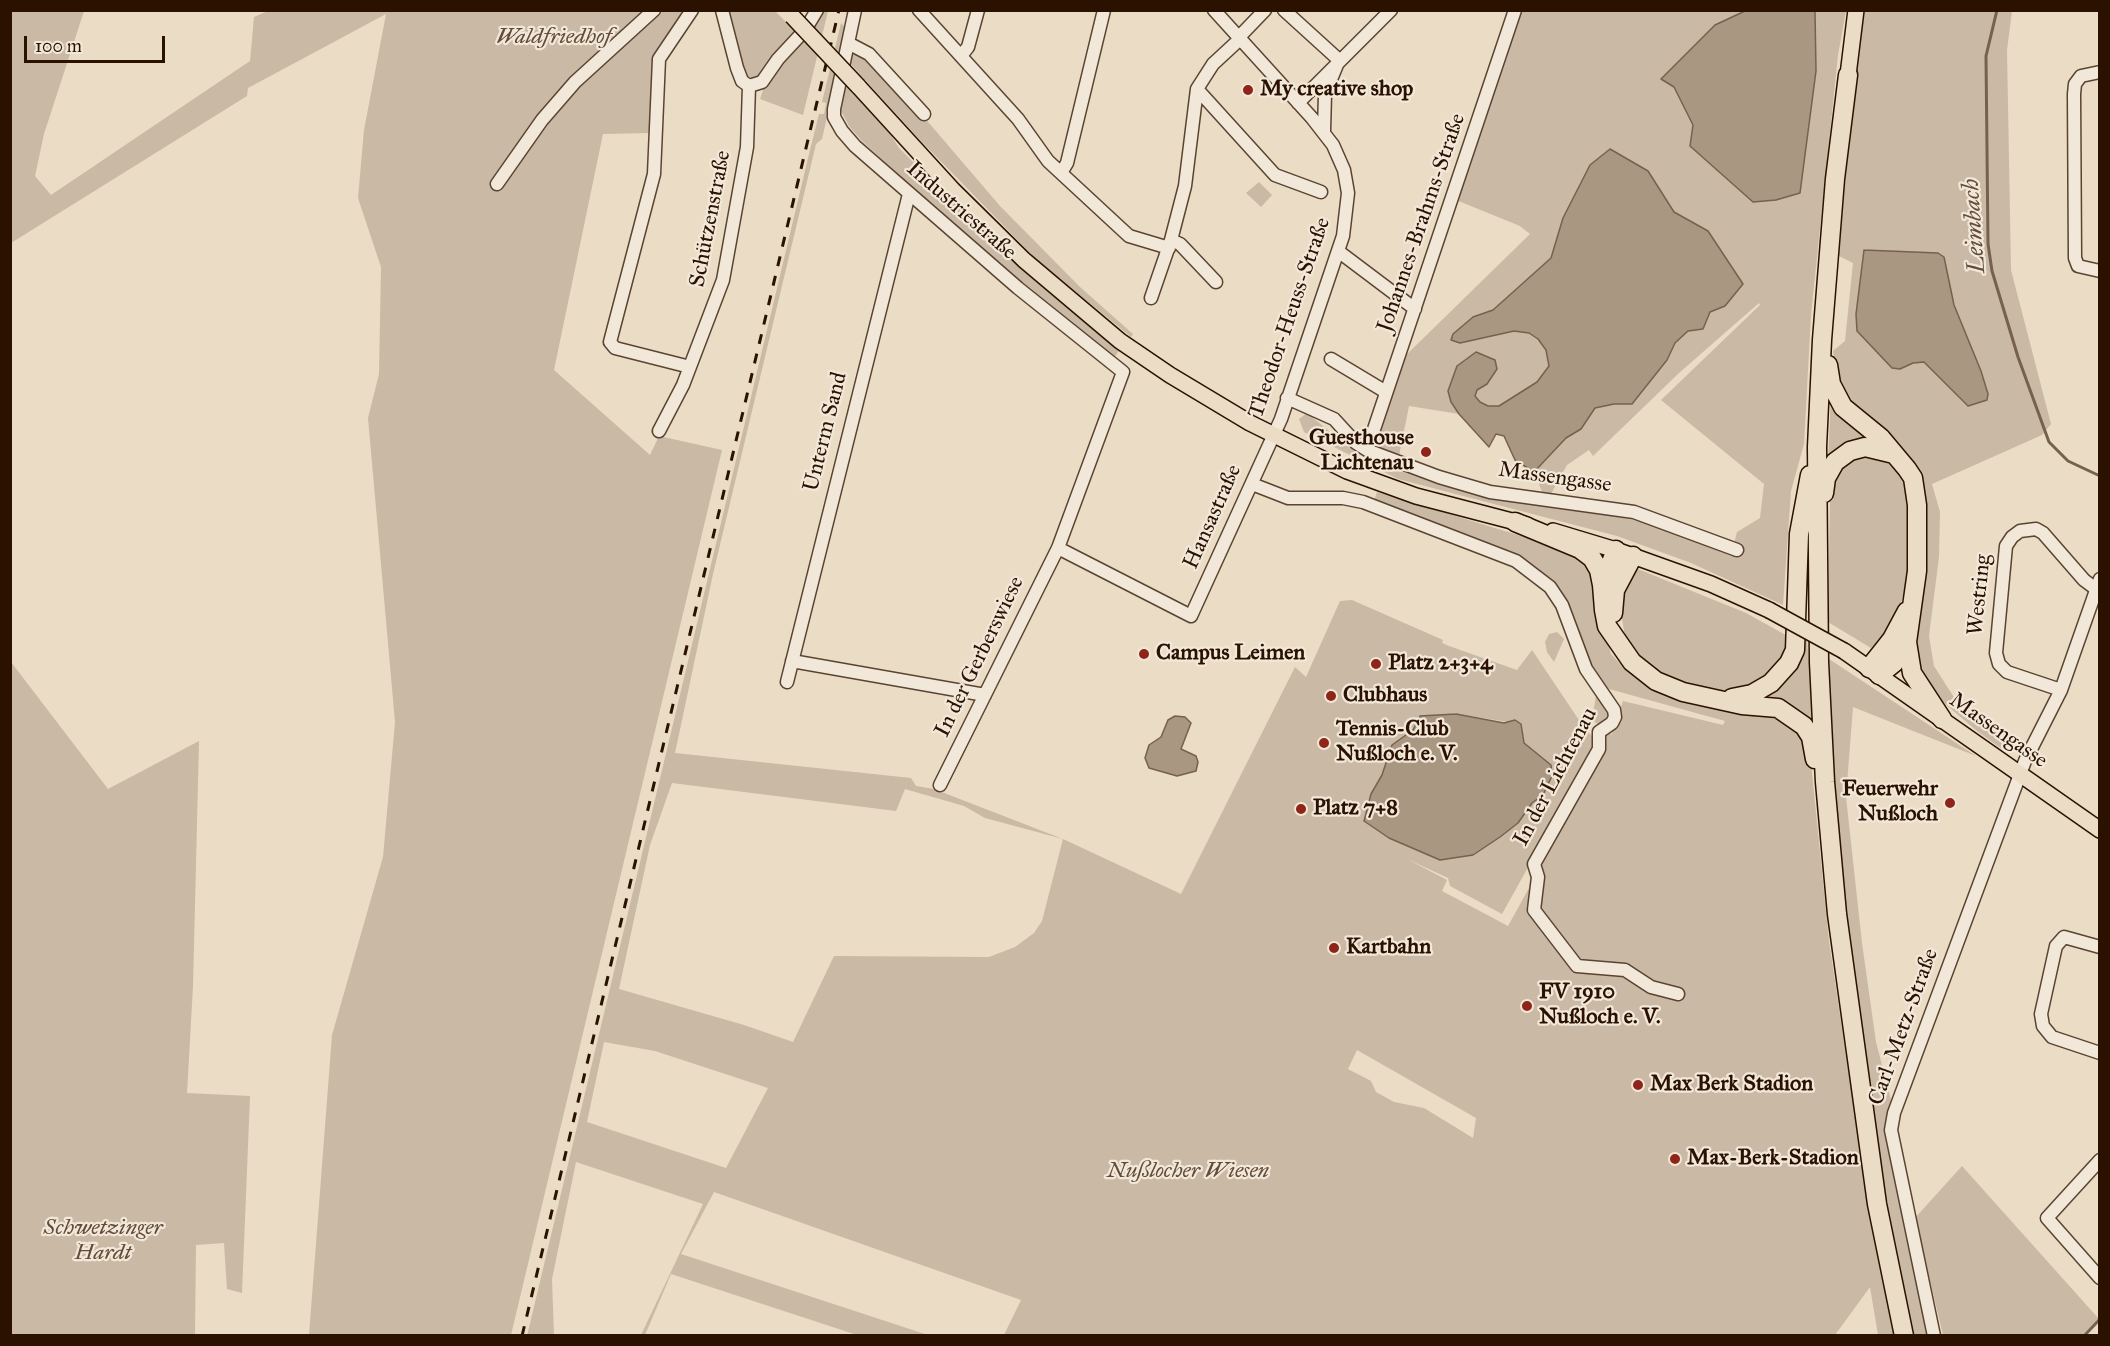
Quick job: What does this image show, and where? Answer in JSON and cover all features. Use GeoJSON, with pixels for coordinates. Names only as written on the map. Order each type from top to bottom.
{"type":"FeatureCollection","features":[{"type":"Feature","properties":{"kind":"highway"},"geometry":{"type":"LineString","coordinates":[[1848,75],[1835,179],[1822,340],[1817,447],[1819,662],[1825,782],[1837,914],[1877,1204],[1904,1335]]}},
{"type":"Feature","properties":{"kind":"highway"},"geometry":{"type":"LineString","coordinates":[[1822,340],[1831,384],[1843,407],[1881,438],[1913,478],[1917,505],[1917,571],[1907,642],[1912,673],[1942,719]]}},
{"type":"Feature","properties":{"kind":"highway"},"geometry":{"type":"LineString","coordinates":[[1709,698],[1752,694],[1781,674],[1795,650],[1798,534],[1817,447]]}},
{"type":"Feature","properties":{"kind":"highway"},"geometry":{"type":"LineString","coordinates":[[1817,527],[1826,478],[1835,462],[1850,451],[1865,447],[1894,454]]}},
{"type":"Feature","properties":{"kind":"highway"},"geometry":{"type":"LineString","coordinates":[[1515,522],[1581,549],[1592,558],[1599,570],[1607,626],[1632,662],[1656,681],[1683,692],[1778,708],[1795,718],[1812,737],[1816,764],[1825,782]]}},
{"type":"Feature","properties":{"kind":"highway"},"geometry":{"type":"LineString","coordinates":[[1602,585],[1624,553]]}},
{"type":"Feature","properties":{"kind":"highway"},"geometry":{"type":"LineString","coordinates":[[1616,639],[1613,601],[1624,553]]}},
{"type":"Feature","properties":{"kind":"highway"},"geometry":{"type":"LineString","coordinates":[[1874,671],[1899,629],[1912,599]]}},
{"type":"Feature","properties":{"kind":"highway"},"geometry":{"type":"LineString","coordinates":[[1874,671],[1894,663],[1907,642]]}},
{"type":"Feature","properties":{"kind":"main road"},"geometry":{"type":"LineString","coordinates":[[1848,75],[1856,10]]}},
{"type":"Feature","properties":{"kind":"main road"},"geometry":{"type":"LineString","coordinates":[[789,13],[953,190],[1062,294],[1120,341],[1170,375],[1272,435],[1370,480],[1416,496],[1624,553]]}},
{"type":"Feature","properties":{"kind":"main road","name":"Massengasse"},"geometry":{"type":"LineString","coordinates":[[1624,553],[1711,584],[1769,610],[1844,651],[2100,830]]}},
{"type":"Feature","properties":{"kind":"street"},"geometry":{"type":"LineString","coordinates":[[497,184],[542,120],[575,82],[654,10]]}},
{"type":"Feature","properties":{"kind":"street"},"geometry":{"type":"LineString","coordinates":[[690,367],[615,348],[610,342],[637,247],[655,170],[659,59],[692,10]]}},
{"type":"Feature","properties":{"kind":"street"},"geometry":{"type":"LineString","coordinates":[[722,10],[736,68],[742,81],[749,86],[762,82],[778,59],[805,30],[817,10]]}},
{"type":"Feature","properties":{"kind":"street"},"geometry":{"type":"LineString","coordinates":[[855,10],[848,43],[869,54],[924,114]]}},
{"type":"Feature","properties":{"kind":"street"},"geometry":{"type":"LineString","coordinates":[[919,10],[1018,119],[1040,152],[1129,236],[1180,244],[1216,282]]}},
{"type":"Feature","properties":{"kind":"street"},"geometry":{"type":"LineString","coordinates":[[961,56],[968,47],[978,10]]}},
{"type":"Feature","properties":{"kind":"street"},"geometry":{"type":"LineString","coordinates":[[1061,173],[1067,163],[1104,10]]}},
{"type":"Feature","properties":{"kind":"street","name":"Theodor-Heuss-Straße"},"geometry":{"type":"LineString","coordinates":[[1214,10],[1324,131],[1340,159],[1348,194],[1346,223],[1338,251],[1272,435]]}},
{"type":"Feature","properties":{"kind":"street"},"geometry":{"type":"LineString","coordinates":[[1151,298],[1170,244],[1186,178],[1197,89],[1213,64],[1265,10]]}},
{"type":"Feature","properties":{"kind":"street"},"geometry":{"type":"LineString","coordinates":[[1284,10],[1339,60]]}},
{"type":"Feature","properties":{"kind":"street"},"geometry":{"type":"LineString","coordinates":[[1298,104],[1391,10]]}},
{"type":"Feature","properties":{"kind":"street","name":"Johannes-Brahms-Straße"},"geometry":{"type":"LineString","coordinates":[[1367,450],[1515,10]]}},
{"type":"Feature","properties":{"kind":"street","name":"Industriestraße"},"geometry":{"type":"LineString","coordinates":[[848,43],[834,109],[836,121],[855,146],[909,194],[922,202],[1027,296],[1120,367],[1123,376]]}},
{"type":"Feature","properties":{"kind":"street"},"geometry":{"type":"LineString","coordinates":[[1324,131],[1325,94],[1339,60]]}},
{"type":"Feature","properties":{"kind":"street"},"geometry":{"type":"LineString","coordinates":[[2100,72],[2081,76],[2075,84],[2074,118],[2075,258],[2079,266],[2100,272]]}},
{"type":"Feature","properties":{"kind":"street","name":"Schützenstraße"},"geometry":{"type":"LineString","coordinates":[[659,431],[690,367],[723,280],[748,140],[749,86]]}},
{"type":"Feature","properties":{"kind":"street"},"geometry":{"type":"LineString","coordinates":[[1197,89],[1275,175],[1321,192]]}},
{"type":"Feature","properties":{"kind":"street","name":"Unterm Sand"},"geometry":{"type":"LineString","coordinates":[[787,682],[909,194]]}},
{"type":"Feature","properties":{"kind":"street"},"geometry":{"type":"LineString","coordinates":[[1338,251],[1415,309]]}},
{"type":"Feature","properties":{"kind":"street"},"geometry":{"type":"LineString","coordinates":[[1331,359],[1386,392]]}},
{"type":"Feature","properties":{"kind":"street","name":"In der Gerberswiese"},"geometry":{"type":"LineString","coordinates":[[940,785],[1058,548],[1123,376]]}},
{"type":"Feature","properties":{"kind":"street"},"geometry":{"type":"LineString","coordinates":[[1287,398],[1334,419],[1356,443],[1367,450]]}},
{"type":"Feature","properties":{"kind":"street","name":"Hansastraße"},"geometry":{"type":"LineString","coordinates":[[1058,548],[1191,616],[1272,435]]}},
{"type":"Feature","properties":{"kind":"street","name":"Massengasse"},"geometry":{"type":"LineString","coordinates":[[1367,450],[1487,491],[1634,513],[1737,550]]}},
{"type":"Feature","properties":{"kind":"street","name":"In der Lichtenau"},"geometry":{"type":"LineString","coordinates":[[1252,484],[1288,498],[1343,498],[1363,502],[1516,561],[1550,587],[1562,605],[1581,658],[1614,710],[1615,717],[1612,723],[1599,732],[1599,749],[1534,864],[1538,877],[1534,910],[1577,966],[1625,970],[1651,987],[1678,994]]}},
{"type":"Feature","properties":{"kind":"street","name":"Westring"},"geometry":{"type":"LineString","coordinates":[[2020,776],[2061,690],[2098,584],[2084,580],[2043,533],[2036,529],[2020,531],[2006,546],[1996,653],[1999,664],[2007,672],[2061,690]]}},
{"type":"Feature","properties":{"kind":"street"},"geometry":{"type":"LineString","coordinates":[[2089,608],[2100,616]]}},
{"type":"Feature","properties":{"kind":"street"},"geometry":{"type":"LineString","coordinates":[[792,661],[985,695]]}},
{"type":"Feature","properties":{"kind":"street","name":"Carl-Metz-Straße"},"geometry":{"type":"LineString","coordinates":[[1934,1335],[1891,1130],[1894,1113],[2020,776]]}},
{"type":"Feature","properties":{"kind":"street"},"geometry":{"type":"LineString","coordinates":[[2100,947],[2064,937],[2056,946],[2041,1014],[2043,1026],[2052,1037],[2100,1053]]}},
{"type":"Feature","properties":{"kind":"street"},"geometry":{"type":"LineString","coordinates":[[2100,1160],[2047,1218],[2100,1278]]}},
{"type":"Feature","properties":{"kind":"green space","name":"Waldfriedhof"},"geometry":{"type":"Polygon","coordinates":[[[11,11],[84,11],[44,134],[35,176],[51,195],[250,61],[254,17],[268,11],[684,11],[654,74],[650,133],[603,134],[554,370],[650,455],[659,436],[722,450],[511,1335],[309,1335],[332,1035],[383,857],[395,722],[368,418],[379,374],[381,267],[358,198],[364,130],[386,14],[248,88],[247,96],[11,243],[11,11]]]}},
{"type":"Feature","properties":{"kind":"green space"},"geometry":{"type":"Polygon","coordinates":[[[728,11],[775,11],[803,39],[821,11],[828,11],[803,115],[760,99],[763,90],[756,79],[746,76],[728,11]]]}},
{"type":"Feature","properties":{"kind":"green space"},"geometry":{"type":"Polygon","coordinates":[[[1518,11],[1745,11],[1715,25],[1674,87],[1693,125],[1809,117],[1816,71],[1815,11],[1846,11],[1838,55],[1811,315],[1804,444],[1791,491],[1783,605],[1691,563],[1617,536],[1398,479],[1304,432],[1299,419],[1307,413],[1361,457],[1426,479],[1447,486],[1645,522],[1731,556],[1737,532],[1760,518],[1764,484],[1661,400],[1760,305],[1759,303],[1679,373],[1593,456],[1589,450],[1567,465],[1551,494],[1543,494],[1534,472],[1566,438],[1581,429],[1595,408],[1614,404],[1632,404],[1667,360],[1675,343],[1688,331],[1703,329],[1710,312],[1725,306],[1723,257],[1708,231],[1674,212],[1648,171],[1563,218],[1552,258],[1493,310],[1473,317],[1453,334],[1460,343],[1514,331],[1529,333],[1538,339],[1546,350],[1549,366],[1537,382],[1499,406],[1488,406],[1479,402],[1475,396],[1477,390],[1487,384],[1448,391],[1451,402],[1459,414],[1409,406],[1399,456],[1373,447],[1400,361],[1530,234],[1520,226],[1456,200],[1511,41],[1518,11]]]}},
{"type":"Feature","properties":{"kind":"green space"},"geometry":{"type":"Polygon","coordinates":[[[1863,11],[2012,11],[2007,50],[2011,270],[2051,424],[2042,435],[1932,484],[1940,512],[1939,557],[1929,636],[1934,666],[1955,699],[2000,739],[2006,752],[1930,691],[1921,674],[1913,648],[1921,495],[1846,406],[1837,383],[1833,351],[1845,341],[1853,263],[1837,255],[1851,99],[1863,11]],[[1944,257],[1900,369],[1913,363],[1924,362],[1967,406],[1988,394],[1954,305],[1944,257]]]}},
{"type":"Feature","properties":{"kind":"green space","name":"Nußlocher Wiesen"},"geometry":{"type":"Polygon","coordinates":[[[841,23],[847,29],[822,139],[816,144],[713,574],[675,753],[911,778],[916,786],[934,789],[1063,839],[1181,894],[1295,667],[1306,677],[1340,601],[1352,600],[1443,640],[1442,643],[1449,646],[1517,670],[1532,650],[1585,729],[1598,742],[1502,914],[1450,886],[1448,878],[1407,859],[1447,880],[1442,891],[1508,926],[1601,758],[1606,747],[1604,736],[1606,731],[1611,730],[1611,736],[1623,701],[1723,725],[1725,721],[1609,689],[1592,670],[1552,583],[1529,563],[1374,501],[1377,492],[1567,550],[1589,567],[1611,654],[1625,669],[1664,694],[1696,705],[1784,718],[1794,724],[1810,753],[1829,941],[1859,1142],[1895,1335],[1878,1335],[1870,1287],[1835,1335],[1004,1335],[1021,1300],[714,1192],[681,1254],[928,1335],[857,1335],[671,1274],[645,1335],[641,1335],[703,1204],[576,1162],[552,1279],[554,1335],[527,1336],[809,154],[819,114],[824,114],[826,103],[822,102],[841,23]],[[1457,714],[1418,720],[1413,730],[1392,746],[1382,775],[1371,794],[1364,821],[1389,838],[1440,860],[1473,855],[1518,823],[1532,803],[1543,795],[1551,765],[1524,743],[1521,724],[1457,714]],[[672,783],[650,845],[619,989],[744,1025],[793,1042],[834,956],[989,957],[1015,947],[1034,933],[1042,921],[1063,839],[985,818],[964,806],[905,789],[896,811],[672,783]],[[604,1042],[587,1122],[726,1168],[768,1088],[655,1051],[604,1042]],[[1357,1050],[1348,1069],[1371,1081],[1376,1092],[1394,1102],[1424,1108],[1473,1138],[1476,1118],[1357,1050]]]}},
{"type":"Feature","properties":{"kind":"green space"},"geometry":{"type":"Polygon","coordinates":[[[860,50],[923,116],[1000,206],[1080,287],[1133,334],[1131,337],[1036,259],[920,140],[847,60],[860,50]]]}},
{"type":"Feature","properties":{"kind":"green space"},"geometry":{"type":"Polygon","coordinates":[[[847,87],[890,134],[899,148],[991,240],[1023,271],[1119,351],[1113,359],[999,267],[861,140],[849,126],[840,109],[842,92],[847,87]]]}},
{"type":"Feature","properties":{"kind":"green space"},"geometry":{"type":"Polygon","coordinates":[[[1259,182],[1272,195],[1261,207],[1246,193],[1259,182]]]}},
{"type":"Feature","properties":{"kind":"green space"},"geometry":{"type":"Polygon","coordinates":[[[1831,395],[1882,444],[1828,462],[1831,395]]]}},
{"type":"Feature","properties":{"kind":"green space"},"geometry":{"type":"Polygon","coordinates":[[[1862,453],[1890,460],[1904,478],[1912,511],[1911,571],[1895,621],[1871,648],[1828,622],[1830,496],[1840,466],[1862,453]]]}},
{"type":"Feature","properties":{"kind":"green space"},"geometry":{"type":"Polygon","coordinates":[[[1633,567],[1746,613],[1793,639],[1772,676],[1751,688],[1720,693],[1679,685],[1645,666],[1626,642],[1622,619],[1621,598],[1633,567]]]}},
{"type":"Feature","properties":{"kind":"green space"},"geometry":{"type":"Polygon","coordinates":[[[1557,632],[1564,639],[1554,662],[1547,652],[1545,642],[1549,634],[1557,632]]]}},
{"type":"Feature","properties":{"kind":"green space"},"geometry":{"type":"Polygon","coordinates":[[[1807,640],[1813,713],[1814,730],[1747,700],[1807,640]]]}},
{"type":"Feature","properties":{"kind":"green space"},"geometry":{"type":"Polygon","coordinates":[[[1826,657],[1976,756],[1853,707],[1846,797],[1862,943],[1876,1042],[1891,1100],[1929,1335],[1909,1335],[1889,1229],[1849,945],[1835,799],[1826,657]]]}},
{"type":"Feature","properties":{"kind":"green space","name":"Schwetzinger Hardt"},"geometry":{"type":"Polygon","coordinates":[[[11,662],[108,789],[199,741],[193,986],[187,1093],[250,1096],[242,1293],[227,1289],[224,1243],[196,1245],[195,1335],[11,1335],[11,662]]]}},
{"type":"Feature","properties":{"kind":"green space"},"geometry":{"type":"Polygon","coordinates":[[[1596,696],[1608,707],[1610,718],[1599,725],[1592,720],[1596,696]]]}},
{"type":"Feature","properties":{"kind":"green space"},"geometry":{"type":"Polygon","coordinates":[[[1962,1166],[2099,1319],[2083,1335],[1943,1335],[1915,1218],[1962,1166]]]}},
{"type":"Feature","properties":{"kind":"shaded area"},"geometry":{"type":"Polygon","coordinates":[[[1745,11],[1815,11],[1816,71],[1800,193],[1776,200],[1753,202],[1690,146],[1693,125],[1674,87],[1661,79],[1715,25],[1745,11]]]}},
{"type":"Feature","properties":{"kind":"shaded area"},"geometry":{"type":"Polygon","coordinates":[[[1610,149],[1648,171],[1674,212],[1708,231],[1743,284],[1725,306],[1710,312],[1703,329],[1688,331],[1675,343],[1667,360],[1632,404],[1614,404],[1595,408],[1581,429],[1566,438],[1534,472],[1515,460],[1504,436],[1496,434],[1489,447],[1459,414],[1451,402],[1448,391],[1457,366],[1476,352],[1495,360],[1497,369],[1487,384],[1477,390],[1475,396],[1488,406],[1499,406],[1537,382],[1549,366],[1546,350],[1538,339],[1529,333],[1514,331],[1460,343],[1451,340],[1453,334],[1473,317],[1493,310],[1551,258],[1563,218],[1590,165],[1610,149]]]}},
{"type":"Feature","properties":{"kind":"shaded area"},"geometry":{"type":"Polygon","coordinates":[[[1864,250],[1938,253],[1944,257],[1954,305],[1981,371],[1988,394],[1987,400],[1968,406],[1924,362],[1913,363],[1900,369],[1892,368],[1857,331],[1856,314],[1864,250]]]}},
{"type":"Feature","properties":{"kind":"shaded area"},"geometry":{"type":"Polygon","coordinates":[[[1456,714],[1504,723],[1515,720],[1521,724],[1524,743],[1551,765],[1552,776],[1543,795],[1532,803],[1518,823],[1500,837],[1473,855],[1440,860],[1389,838],[1364,821],[1371,794],[1382,775],[1392,745],[1413,730],[1420,716],[1456,714]]]}},
{"type":"Feature","properties":{"kind":"shaded area"},"geometry":{"type":"Polygon","coordinates":[[[1175,716],[1185,717],[1191,723],[1181,749],[1196,756],[1198,762],[1196,771],[1177,776],[1149,768],[1145,758],[1149,745],[1161,737],[1168,720],[1175,716]]]}},
{"type":"Feature","properties":{"kind":"waterway","name":"Leimbach"},"geometry":{"type":"LineString","coordinates":[[1997,10],[1986,56],[1988,244],[1992,271],[2018,357],[2049,442],[2068,461],[2100,476]]}},
{"type":"Feature","properties":{"kind":"waterway","name":"Leimbach"},"geometry":{"type":"LineString","coordinates":[[2084,1336],[2100,1319]]}},
{"type":"Feature","properties":{"kind":"railway"},"geometry":{"type":"LineString","coordinates":[[522,1336],[839,10]]}},
{"type":"Feature","properties":{"kind":"place","name":"My creative shop"},"geometry":{"type":"Point","coordinates":[1248,90]}},
{"type":"Feature","properties":{"kind":"place","name":"Guesthouse Lichtenau"},"geometry":{"type":"Point","coordinates":[1426,452]}},
{"type":"Feature","properties":{"kind":"place","name":"Campus Leimen"},"geometry":{"type":"Point","coordinates":[1144,654]}},
{"type":"Feature","properties":{"kind":"place","name":"Platz 2+3+4"},"geometry":{"type":"Point","coordinates":[1376,664]}},
{"type":"Feature","properties":{"kind":"place","name":"Clubhaus"},"geometry":{"type":"Point","coordinates":[1331,696]}},
{"type":"Feature","properties":{"kind":"place","name":"Tennis-Club Nußloch e. V."},"geometry":{"type":"Point","coordinates":[1324,743]}},
{"type":"Feature","properties":{"kind":"place","name":"Feuerwehr Nußloch"},"geometry":{"type":"Point","coordinates":[1950,803]}},
{"type":"Feature","properties":{"kind":"place","name":"Platz 7+8"},"geometry":{"type":"Point","coordinates":[1301,809]}},
{"type":"Feature","properties":{"kind":"place","name":"Kartbahn"},"geometry":{"type":"Point","coordinates":[1334,948]}},
{"type":"Feature","properties":{"kind":"place","name":"FV 1910 Nußloch e. V."},"geometry":{"type":"Point","coordinates":[1527,1006]}},
{"type":"Feature","properties":{"kind":"place","name":"Max Berk Stadion"},"geometry":{"type":"Point","coordinates":[1638,1085]}},
{"type":"Feature","properties":{"kind":"place","name":"Max-Berk-Stadion"},"geometry":{"type":"Point","coordinates":[1675,1159]}}]}
